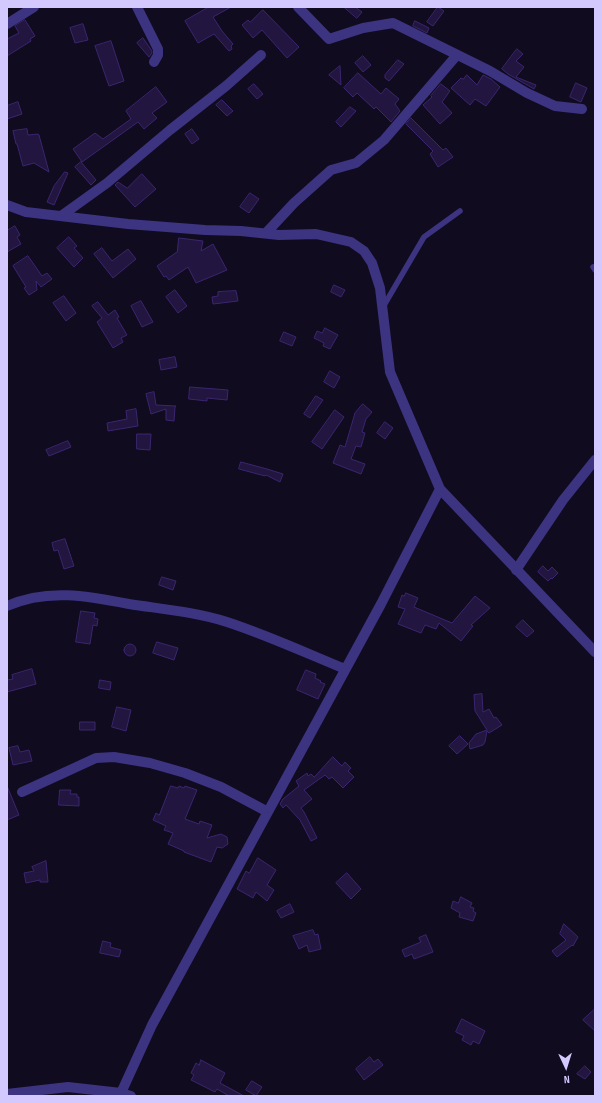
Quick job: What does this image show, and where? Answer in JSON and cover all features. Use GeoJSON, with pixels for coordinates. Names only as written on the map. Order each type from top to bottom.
{"type":"FeatureCollection","features":[{"type":"Feature","properties":{"kind":"street"},"geometry":{"type":"LineString","coordinates":[[7,24],[34,7]]}},
{"type":"Feature","properties":{"kind":"street"},"geometry":{"type":"LineString","coordinates":[[136,7],[158,49],[158,54],[154,62]]}},
{"type":"Feature","properties":{"kind":"street"},"geometry":{"type":"LineString","coordinates":[[298,7],[329,39],[364,28],[394,23],[490,71],[555,106],[582,109]]}},
{"type":"Feature","properties":{"kind":"street"},"geometry":{"type":"LineString","coordinates":[[61,216],[107,184],[170,130],[226,86],[261,55]]}},
{"type":"Feature","properties":{"kind":"street"},"geometry":{"type":"LineString","coordinates":[[266,233],[294,203],[331,170],[356,163],[384,140],[457,55]]}},
{"type":"Feature","properties":{"kind":"street"},"geometry":{"type":"LineString","coordinates":[[7,205],[26,212],[128,224],[279,235],[316,234],[351,242],[364,251],[372,263],[380,288],[390,372],[440,489],[595,652]]}},
{"type":"Feature","properties":{"kind":"street"},"geometry":{"type":"LineString","coordinates":[[516,570],[563,500],[595,460]]}},
{"type":"Feature","properties":{"kind":"street"},"geometry":{"type":"LineString","coordinates":[[121,1093],[152,1025],[381,604],[440,489]]}},
{"type":"Feature","properties":{"kind":"street"},"geometry":{"type":"LineString","coordinates":[[7,606],[25,600],[68,594],[162,608],[226,621],[345,669]]}},
{"type":"Feature","properties":{"kind":"street"},"geometry":{"type":"LineString","coordinates":[[22,792],[96,758],[114,757],[150,763],[185,773],[221,787],[268,812]]}},
{"type":"Feature","properties":{"kind":"street"},"geometry":{"type":"LineString","coordinates":[[7,1094],[68,1087],[121,1093],[131,1096]]}},
{"type":"Feature","properties":{"kind":"lane"},"geometry":{"type":"LineString","coordinates":[[382,308],[424,237],[460,211]]}},
{"type":"Feature","properties":{"kind":"building"},"geometry":{"type":"Polygon","coordinates":[[[209,7],[231,7],[213,17],[233,44],[231,46],[232,49],[229,51],[214,34],[198,43],[185,21],[209,7]]]}},
{"type":"Feature","properties":{"kind":"building"},"geometry":{"type":"Polygon","coordinates":[[[344,7],[355,7],[362,12],[357,18],[344,7]]]}},
{"type":"Feature","properties":{"kind":"building"},"geometry":{"type":"Polygon","coordinates":[[[438,7],[444,11],[433,26],[427,22],[438,7]]]}},
{"type":"Feature","properties":{"kind":"building"},"geometry":{"type":"Polygon","coordinates":[[[263,10],[299,47],[287,58],[262,30],[253,38],[242,25],[248,20],[250,22],[263,10]]]}},
{"type":"Feature","properties":{"kind":"building"},"geometry":{"type":"Polygon","coordinates":[[[25,20],[35,36],[30,39],[31,41],[7,56],[7,39],[19,33],[15,26],[25,20]]]}},
{"type":"Feature","properties":{"kind":"building"},"geometry":{"type":"Polygon","coordinates":[[[415,21],[429,28],[427,33],[413,26],[415,21]]]}},
{"type":"Feature","properties":{"kind":"building"},"geometry":{"type":"Polygon","coordinates":[[[83,24],[88,40],[75,43],[70,28],[83,24]]]}},
{"type":"Feature","properties":{"kind":"building"},"geometry":{"type":"Polygon","coordinates":[[[143,38],[152,51],[149,57],[137,43],[143,38]]]}},
{"type":"Feature","properties":{"kind":"building"},"geometry":{"type":"Polygon","coordinates":[[[111,41],[124,81],[109,86],[95,46],[111,41]]]}},
{"type":"Feature","properties":{"kind":"building"},"geometry":{"type":"Polygon","coordinates":[[[517,49],[523,54],[516,61],[524,67],[516,77],[536,85],[534,89],[502,69],[517,49]]]}},
{"type":"Feature","properties":{"kind":"building"},"geometry":{"type":"Polygon","coordinates":[[[363,56],[371,65],[363,72],[355,63],[363,56]]]}},
{"type":"Feature","properties":{"kind":"building"},"geometry":{"type":"Polygon","coordinates":[[[398,60],[404,64],[389,81],[385,78],[385,75],[398,60]]]}},
{"type":"Feature","properties":{"kind":"building"},"geometry":{"type":"Polygon","coordinates":[[[340,66],[341,85],[329,75],[340,66]]]}},
{"type":"Feature","properties":{"kind":"building"},"geometry":{"type":"Polygon","coordinates":[[[358,73],[381,94],[386,88],[399,99],[395,104],[400,111],[391,122],[376,107],[374,109],[357,93],[353,97],[344,88],[358,73]]]}},
{"type":"Feature","properties":{"kind":"building"},"geometry":{"type":"Polygon","coordinates":[[[467,75],[477,85],[483,75],[491,79],[500,87],[486,106],[475,99],[470,105],[451,88],[461,78],[463,79],[467,75]]]}},
{"type":"Feature","properties":{"kind":"building"},"geometry":{"type":"Polygon","coordinates":[[[576,83],[587,88],[581,102],[570,97],[576,83]]]}},
{"type":"Feature","properties":{"kind":"building"},"geometry":{"type":"Polygon","coordinates":[[[254,84],[263,94],[257,99],[248,89],[254,84]]]}},
{"type":"Feature","properties":{"kind":"building"},"geometry":{"type":"Polygon","coordinates":[[[441,84],[450,91],[442,102],[452,113],[440,124],[423,105],[432,97],[431,96],[441,84]]]}},
{"type":"Feature","properties":{"kind":"building"},"geometry":{"type":"Polygon","coordinates":[[[156,87],[167,102],[152,113],[157,118],[144,129],[138,122],[82,162],[73,149],[95,133],[103,139],[131,119],[126,111],[156,87]]]}},
{"type":"Feature","properties":{"kind":"building"},"geometry":{"type":"Polygon","coordinates":[[[222,100],[233,111],[227,116],[216,105],[222,100]]]}},
{"type":"Feature","properties":{"kind":"building"},"geometry":{"type":"Polygon","coordinates":[[[18,102],[22,114],[7,119],[7,106],[18,102]]]}},
{"type":"Feature","properties":{"kind":"building"},"geometry":{"type":"Polygon","coordinates":[[[350,107],[356,111],[341,127],[336,122],[350,107]]]}},
{"type":"Feature","properties":{"kind":"building"},"geometry":{"type":"Polygon","coordinates":[[[411,118],[443,150],[446,148],[453,157],[438,167],[430,154],[433,151],[406,124],[411,118]]]}},
{"type":"Feature","properties":{"kind":"building"},"geometry":{"type":"Polygon","coordinates":[[[27,129],[28,135],[39,135],[49,172],[34,163],[23,166],[13,131],[27,129]]]}},
{"type":"Feature","properties":{"kind":"building"},"geometry":{"type":"Polygon","coordinates":[[[192,129],[199,139],[192,144],[185,134],[192,129]]]}},
{"type":"Feature","properties":{"kind":"building"},"geometry":{"type":"Polygon","coordinates":[[[81,162],[96,180],[91,185],[75,167],[81,162]]]}},
{"type":"Feature","properties":{"kind":"building"},"geometry":{"type":"Polygon","coordinates":[[[65,172],[68,173],[54,205],[47,202],[54,186],[65,172]]]}},
{"type":"Feature","properties":{"kind":"building"},"geometry":{"type":"Polygon","coordinates":[[[142,174],[156,189],[135,207],[115,185],[118,182],[127,188],[142,174]]]}},
{"type":"Feature","properties":{"kind":"building"},"geometry":{"type":"Polygon","coordinates":[[[250,193],[259,199],[249,213],[240,207],[250,193]]]}},
{"type":"Feature","properties":{"kind":"building"},"geometry":{"type":"Polygon","coordinates":[[[15,226],[20,235],[17,237],[21,244],[7,252],[7,231],[15,226]]]}},
{"type":"Feature","properties":{"kind":"building"},"geometry":{"type":"Polygon","coordinates":[[[69,237],[77,246],[74,248],[83,258],[74,267],[57,248],[69,237]]]}},
{"type":"Feature","properties":{"kind":"building"},"geometry":{"type":"Polygon","coordinates":[[[179,238],[203,241],[201,251],[213,244],[227,270],[196,283],[188,267],[169,280],[166,276],[164,277],[157,266],[177,252],[179,238]]]}},
{"type":"Feature","properties":{"kind":"building"},"geometry":{"type":"Polygon","coordinates":[[[102,248],[112,261],[128,249],[136,259],[113,278],[94,254],[102,248]]]}},
{"type":"Feature","properties":{"kind":"building"},"geometry":{"type":"Polygon","coordinates":[[[28,256],[42,276],[47,273],[52,279],[41,287],[36,281],[37,290],[29,295],[24,288],[26,287],[13,266],[28,256]]]}},
{"type":"Feature","properties":{"kind":"building"},"geometry":{"type":"Polygon","coordinates":[[[334,285],[345,290],[341,297],[331,292],[334,285]]]}},
{"type":"Feature","properties":{"kind":"building"},"geometry":{"type":"Polygon","coordinates":[[[175,290],[187,306],[178,313],[166,297],[175,290]]]}},
{"type":"Feature","properties":{"kind":"building"},"geometry":{"type":"Polygon","coordinates":[[[236,291],[238,301],[213,304],[212,297],[218,296],[218,292],[236,291]]]}},
{"type":"Feature","properties":{"kind":"building"},"geometry":{"type":"Polygon","coordinates":[[[64,296],[76,313],[66,321],[53,303],[64,296]]]}},
{"type":"Feature","properties":{"kind":"building"},"geometry":{"type":"Polygon","coordinates":[[[141,301],[153,322],[142,327],[131,306],[141,301]]]}},
{"type":"Feature","properties":{"kind":"building"},"geometry":{"type":"Polygon","coordinates":[[[98,302],[108,315],[115,310],[119,317],[117,318],[127,335],[121,338],[123,342],[113,348],[97,322],[102,318],[92,306],[98,302]]]}},
{"type":"Feature","properties":{"kind":"building"},"geometry":{"type":"Polygon","coordinates":[[[325,328],[338,335],[330,349],[323,346],[324,343],[314,338],[317,331],[322,333],[325,328]]]}},
{"type":"Feature","properties":{"kind":"building"},"geometry":{"type":"Polygon","coordinates":[[[284,332],[296,337],[292,346],[280,341],[284,332]]]}},
{"type":"Feature","properties":{"kind":"building"},"geometry":{"type":"Polygon","coordinates":[[[175,357],[177,367],[161,370],[159,360],[175,357]]]}},
{"type":"Feature","properties":{"kind":"building"},"geometry":{"type":"Polygon","coordinates":[[[330,371],[340,377],[334,388],[324,382],[330,371]]]}},
{"type":"Feature","properties":{"kind":"building"},"geometry":{"type":"Polygon","coordinates":[[[190,387],[228,390],[227,400],[207,398],[207,401],[189,399],[190,387]]]}},
{"type":"Feature","properties":{"kind":"building"},"geometry":{"type":"Polygon","coordinates":[[[154,392],[156,405],[176,406],[174,421],[166,420],[166,409],[151,414],[146,394],[154,392]]]}},
{"type":"Feature","properties":{"kind":"building"},"geometry":{"type":"Polygon","coordinates":[[[316,396],[323,400],[310,418],[304,414],[316,396]]]}},
{"type":"Feature","properties":{"kind":"building"},"geometry":{"type":"Polygon","coordinates":[[[363,404],[372,412],[366,419],[362,432],[365,433],[361,447],[356,446],[351,459],[365,464],[361,474],[333,463],[340,445],[345,447],[355,413],[363,404]]]}},
{"type":"Feature","properties":{"kind":"building"},"geometry":{"type":"Polygon","coordinates":[[[136,409],[138,426],[108,431],[107,423],[127,419],[126,411],[136,409]]]}},
{"type":"Feature","properties":{"kind":"building"},"geometry":{"type":"Polygon","coordinates":[[[335,410],[344,417],[322,449],[312,442],[335,410]]]}},
{"type":"Feature","properties":{"kind":"building"},"geometry":{"type":"Polygon","coordinates":[[[385,422],[393,428],[385,439],[377,433],[385,422]]]}},
{"type":"Feature","properties":{"kind":"building"},"geometry":{"type":"Polygon","coordinates":[[[137,434],[151,434],[150,450],[137,449],[137,434]]]}},
{"type":"Feature","properties":{"kind":"building"},"geometry":{"type":"Polygon","coordinates":[[[68,441],[71,447],[49,456],[46,450],[68,441]]]}},
{"type":"Feature","properties":{"kind":"building"},"geometry":{"type":"Polygon","coordinates":[[[241,462],[283,474],[280,482],[266,475],[239,469],[241,462]]]}},
{"type":"Feature","properties":{"kind":"building"},"geometry":{"type":"Polygon","coordinates":[[[65,539],[74,566],[64,569],[58,550],[54,551],[52,543],[65,539]]]}},
{"type":"Feature","properties":{"kind":"building"},"geometry":{"type":"Polygon","coordinates":[[[543,566],[548,571],[552,567],[558,573],[548,581],[538,572],[543,566]]]}},
{"type":"Feature","properties":{"kind":"building"},"geometry":{"type":"Polygon","coordinates":[[[162,577],[176,581],[173,590],[159,585],[162,577]]]}},
{"type":"Feature","properties":{"kind":"building"},"geometry":{"type":"Polygon","coordinates":[[[406,593],[418,598],[414,607],[452,623],[475,596],[490,608],[471,625],[473,626],[461,641],[439,623],[436,629],[425,625],[421,633],[398,624],[405,609],[398,607],[402,595],[404,596],[406,593]]]}},
{"type":"Feature","properties":{"kind":"building"},"geometry":{"type":"Polygon","coordinates":[[[81,611],[95,613],[94,618],[98,619],[97,626],[93,625],[90,644],[76,642],[81,611]]]}},
{"type":"Feature","properties":{"kind":"building"},"geometry":{"type":"Polygon","coordinates":[[[523,620],[534,631],[527,637],[516,627],[523,620]]]}},
{"type":"Feature","properties":{"kind":"building"},"geometry":{"type":"Polygon","coordinates":[[[157,642],[178,648],[174,660],[153,653],[157,642]]]}},
{"type":"Feature","properties":{"kind":"building"},"geometry":{"type":"Polygon","coordinates":[[[128,644],[132,644],[136,650],[132,656],[128,656],[124,652],[124,648],[128,644]]]}},
{"type":"Feature","properties":{"kind":"building"},"geometry":{"type":"Polygon","coordinates":[[[32,669],[36,684],[7,692],[7,680],[13,679],[12,675],[32,669]]]}},
{"type":"Feature","properties":{"kind":"building"},"geometry":{"type":"Polygon","coordinates":[[[306,670],[316,674],[315,678],[325,684],[318,699],[297,690],[306,670]]]}},
{"type":"Feature","properties":{"kind":"building"},"geometry":{"type":"Polygon","coordinates":[[[100,680],[111,682],[110,690],[99,688],[100,680]]]}},
{"type":"Feature","properties":{"kind":"building"},"geometry":{"type":"Polygon","coordinates":[[[482,694],[483,712],[489,709],[494,718],[496,717],[502,725],[489,733],[487,731],[483,745],[470,749],[469,743],[476,734],[487,730],[475,711],[474,695],[482,694]]]}},
{"type":"Feature","properties":{"kind":"building"},"geometry":{"type":"Polygon","coordinates":[[[117,707],[131,710],[126,731],[112,727],[117,707]]]}},
{"type":"Feature","properties":{"kind":"building"},"geometry":{"type":"Polygon","coordinates":[[[80,722],[95,722],[95,730],[80,730],[80,722]]]}},
{"type":"Feature","properties":{"kind":"building"},"geometry":{"type":"Polygon","coordinates":[[[460,736],[468,744],[457,754],[449,746],[460,736]]]}},
{"type":"Feature","properties":{"kind":"building"},"geometry":{"type":"Polygon","coordinates":[[[18,746],[20,752],[29,750],[32,761],[13,765],[9,748],[18,746]]]}},
{"type":"Feature","properties":{"kind":"building"},"geometry":{"type":"Polygon","coordinates":[[[333,757],[342,766],[345,762],[351,768],[348,771],[354,777],[343,788],[332,777],[329,779],[325,775],[304,790],[312,799],[301,808],[317,838],[311,841],[300,820],[286,805],[283,808],[280,804],[283,799],[299,786],[296,781],[307,773],[308,776],[311,774],[314,777],[333,757]]]}},
{"type":"Feature","properties":{"kind":"building"},"geometry":{"type":"Polygon","coordinates":[[[7,786],[19,815],[7,820],[7,786]]]}},
{"type":"Feature","properties":{"kind":"building"},"geometry":{"type":"Polygon","coordinates":[[[171,786],[178,788],[179,786],[184,788],[185,786],[197,790],[185,819],[199,824],[200,821],[212,825],[207,838],[221,834],[227,837],[228,844],[222,848],[217,847],[211,862],[184,852],[168,844],[173,833],[164,830],[166,826],[153,820],[156,813],[159,815],[171,786]]]}},
{"type":"Feature","properties":{"kind":"building"},"geometry":{"type":"Polygon","coordinates":[[[60,790],[71,790],[70,794],[77,794],[77,797],[79,797],[79,806],[59,805],[60,790]]]}},
{"type":"Feature","properties":{"kind":"building"},"geometry":{"type":"Polygon","coordinates":[[[258,858],[276,870],[267,885],[274,890],[267,901],[256,892],[253,898],[237,889],[246,871],[249,873],[258,858]]]}},
{"type":"Feature","properties":{"kind":"building"},"geometry":{"type":"Polygon","coordinates":[[[46,861],[48,882],[40,882],[40,880],[26,883],[24,873],[34,871],[32,867],[46,861]]]}},
{"type":"Feature","properties":{"kind":"building"},"geometry":{"type":"Polygon","coordinates":[[[347,873],[361,889],[351,899],[336,883],[347,873]]]}},
{"type":"Feature","properties":{"kind":"building"},"geometry":{"type":"Polygon","coordinates":[[[461,897],[472,903],[470,907],[474,908],[473,911],[476,913],[473,921],[459,917],[460,913],[451,908],[453,901],[458,903],[461,897]]]}},
{"type":"Feature","properties":{"kind":"building"},"geometry":{"type":"Polygon","coordinates":[[[290,904],[294,912],[281,918],[277,911],[290,904]]]}},
{"type":"Feature","properties":{"kind":"building"},"geometry":{"type":"Polygon","coordinates":[[[564,924],[578,937],[573,946],[572,945],[557,957],[552,951],[566,940],[560,934],[564,924]]]}},
{"type":"Feature","properties":{"kind":"building"},"geometry":{"type":"Polygon","coordinates":[[[313,930],[315,935],[318,934],[321,949],[309,952],[307,945],[299,949],[293,936],[313,930]]]}},
{"type":"Feature","properties":{"kind":"building"},"geometry":{"type":"Polygon","coordinates":[[[426,935],[433,952],[414,959],[412,954],[405,957],[402,950],[421,942],[419,938],[426,935]]]}},
{"type":"Feature","properties":{"kind":"building"},"geometry":{"type":"Polygon","coordinates":[[[103,941],[111,943],[110,947],[121,950],[119,957],[100,953],[103,941]]]}},
{"type":"Feature","properties":{"kind":"building"},"geometry":{"type":"Polygon","coordinates":[[[595,1009],[595,1031],[583,1020],[595,1009]]]}},
{"type":"Feature","properties":{"kind":"building"},"geometry":{"type":"Polygon","coordinates":[[[462,1019],[485,1031],[479,1044],[473,1041],[471,1045],[462,1040],[464,1036],[456,1032],[462,1019]]]}},
{"type":"Feature","properties":{"kind":"building"},"geometry":{"type":"Polygon","coordinates":[[[370,1057],[374,1062],[378,1059],[383,1065],[364,1080],[356,1069],[370,1057]]]}},
{"type":"Feature","properties":{"kind":"building"},"geometry":{"type":"Polygon","coordinates":[[[201,1060],[225,1073],[220,1083],[244,1096],[229,1096],[217,1089],[215,1092],[191,1080],[194,1075],[191,1073],[196,1063],[199,1065],[201,1060]]]}},
{"type":"Feature","properties":{"kind":"building"},"geometry":{"type":"Polygon","coordinates":[[[585,1066],[591,1072],[585,1079],[577,1074],[585,1066]]]}},
{"type":"Feature","properties":{"kind":"building"},"geometry":{"type":"Polygon","coordinates":[[[252,1081],[262,1087],[256,1096],[246,1090],[252,1081]]]}}]}
